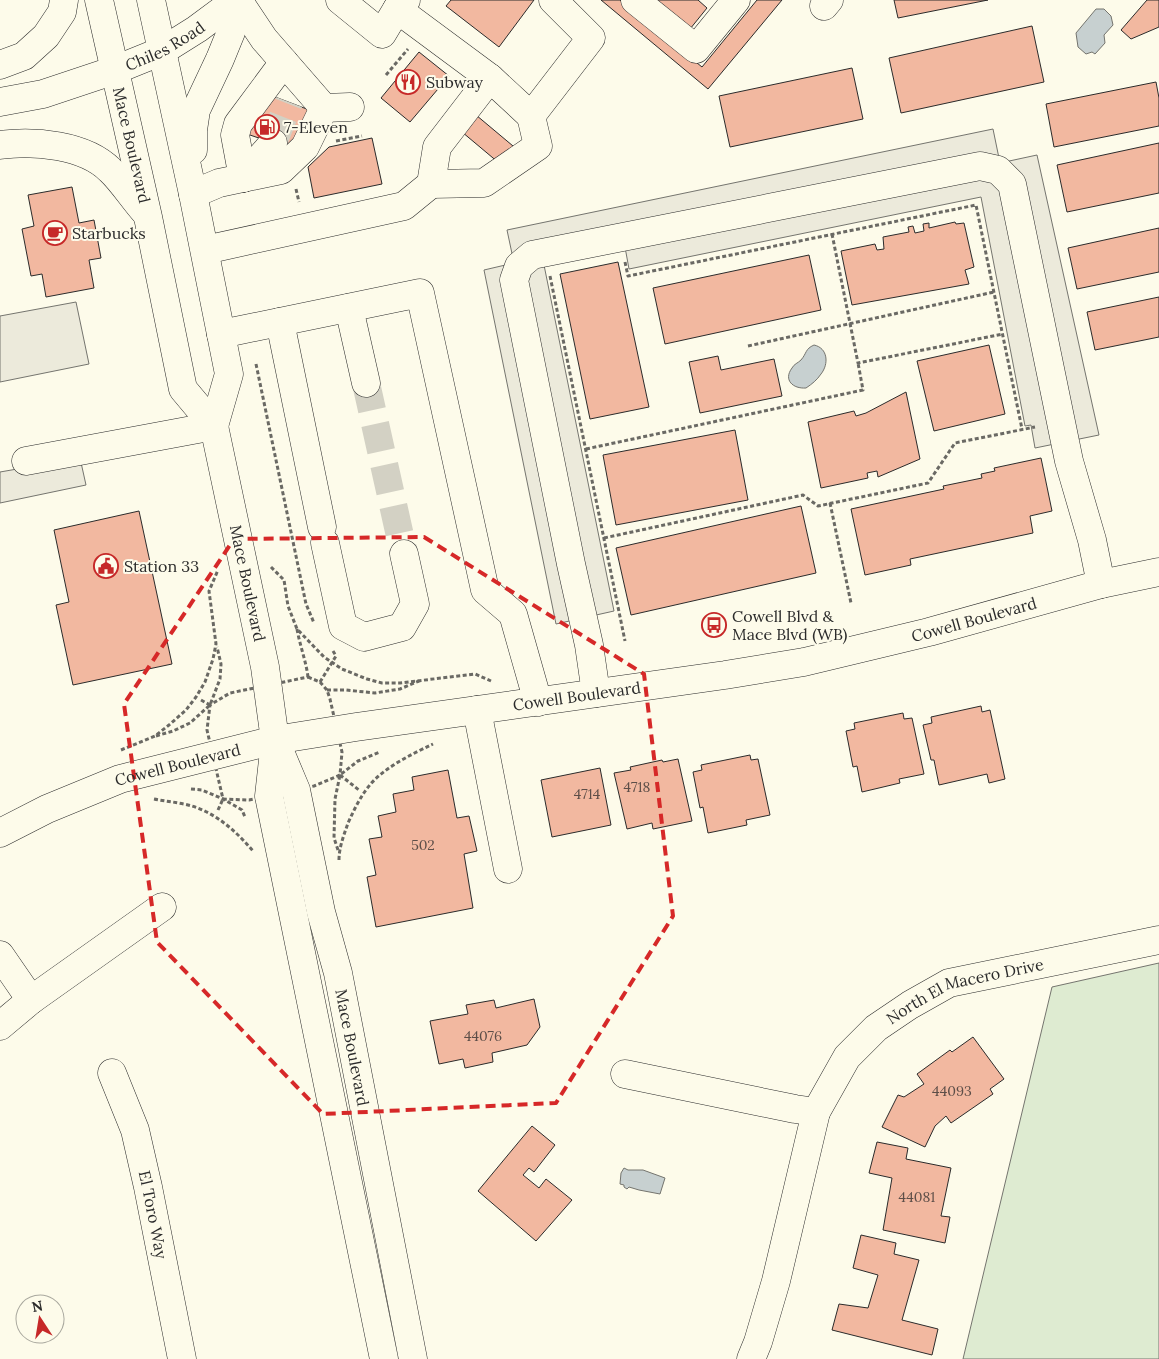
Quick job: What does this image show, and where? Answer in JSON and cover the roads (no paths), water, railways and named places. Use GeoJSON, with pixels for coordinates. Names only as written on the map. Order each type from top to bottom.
{"type":"FeatureCollection","features":[{"type":"Feature","properties":{"kind":"street"},"geometry":{"type":"LineString","coordinates":[[0,65],[24,56],[46,36],[62,12],[64,0]]}},
{"type":"Feature","properties":{"kind":"street","name":"Mace Boulevard"},"geometry":{"type":"LineString","coordinates":[[99,0],[148,217],[183,389],[214,426],[265,667],[275,740],[268,796],[384,1359]]}},
{"type":"Feature","properties":{"kind":"street","name":"Mace Boulevard"},"geometry":{"type":"LineString","coordinates":[[151,0],[205,250],[229,374],[214,426]]}},
{"type":"Feature","properties":{"kind":"street"},"geometry":{"type":"LineString","coordinates":[[237,0],[291,81],[337,107],[305,147],[281,170],[219,182],[193,194],[193,130],[196,110],[231,32],[237,0]]}},
{"type":"Feature","properties":{"kind":"street","name":"Chiles Road"},"geometry":{"type":"LineString","coordinates":[[0,102],[43,94],[115,70],[162,51],[237,0]]}},
{"type":"Feature","properties":{"kind":"street"},"geometry":{"type":"LineString","coordinates":[[205,250],[404,206],[431,184],[484,183],[538,146],[531,116],[490,78],[401,4],[382,34],[340,0]]}},
{"type":"Feature","properties":{"kind":"street"},"geometry":{"type":"LineString","coordinates":[[531,116],[592,38],[552,0]]}},
{"type":"Feature","properties":{"kind":"street"},"geometry":{"type":"LineString","coordinates":[[635,0],[696,49],[728,3]]}},
{"type":"Feature","properties":{"kind":"street"},"geometry":{"type":"LineString","coordinates":[[431,184],[437,147],[490,78]]}},
{"type":"Feature","properties":{"kind":"street"},"geometry":{"type":"LineString","coordinates":[[243,178],[235,135],[238,124],[291,81]]}},
{"type":"Feature","properties":{"kind":"street"},"geometry":{"type":"LineString","coordinates":[[243,178],[273,143]]}},
{"type":"Feature","properties":{"kind":"street"},"geometry":{"type":"LineString","coordinates":[[0,145],[44,144],[66,148],[93,157],[110,170],[148,217]]}},
{"type":"Feature","properties":{"kind":"street"},"geometry":{"type":"LineString","coordinates":[[596,693],[589,645],[514,280],[519,266],[532,255],[980,166],[998,170],[1012,184],[1060,422],[1102,584]]}},
{"type":"Feature","properties":{"kind":"street"},"geometry":{"type":"LineString","coordinates":[[221,334],[420,293],[485,590],[513,614],[538,702]]}},
{"type":"Feature","properties":{"kind":"street"},"geometry":{"type":"LineString","coordinates":[[349,308],[366,383]]}},
{"type":"Feature","properties":{"kind":"street"},"geometry":{"type":"LineString","coordinates":[[280,322],[343,626],[364,637],[402,627],[415,604],[404,554]]}},
{"type":"Feature","properties":{"kind":"street"},"geometry":{"type":"LineString","coordinates":[[26,462],[214,426]]}},
{"type":"Feature","properties":{"kind":"street","name":"Cowell Boulevard"},"geometry":{"type":"LineString","coordinates":[[0,833],[47,809],[120,779],[275,740],[804,662],[929,632],[1102,584],[1159,572]]}},
{"type":"Feature","properties":{"kind":"street"},"geometry":{"type":"LineString","coordinates":[[477,710],[508,869]]}},
{"type":"Feature","properties":{"kind":"street","name":"Mace Boulevard"},"geometry":{"type":"LineString","coordinates":[[275,740],[296,790],[321,912],[338,973],[413,1359]]}},
{"type":"Feature","properties":{"kind":"street"},"geometry":{"type":"LineString","coordinates":[[0,1026],[30,1000],[162,907]]}},
{"type":"Feature","properties":{"kind":"street","name":"North El Macero Drive"},"geometry":{"type":"LineString","coordinates":[[751,1359],[776,1281],[816,1112],[847,1057],[876,1028],[910,1005],[949,984],[1159,940]]}},
{"type":"Feature","properties":{"kind":"street"},"geometry":{"type":"LineString","coordinates":[[0,954],[30,1000]]}},
{"type":"Feature","properties":{"kind":"street","name":"El Toro Way"},"geometry":{"type":"LineString","coordinates":[[112,1073],[135,1130],[182,1359]]}},
{"type":"Feature","properties":{"kind":"street"},"geometry":{"type":"LineString","coordinates":[[625,1074],[816,1112]]}},
{"type":"Feature","properties":{"kind":"tunnel"},"geometry":{"type":"LineString","coordinates":[[273,143],[289,102]]}},
{"type":"Feature","properties":{"kind":"tunnel"},"geometry":{"type":"LineString","coordinates":[[366,383],[404,554]]}},
{"type":"Feature","properties":{"kind":"place","name":"Subway"},"geometry":{"type":"Point","coordinates":[408,82]}},
{"type":"Feature","properties":{"kind":"place","name":"7-Eleven"},"geometry":{"type":"Point","coordinates":[267,127]}},
{"type":"Feature","properties":{"kind":"place","name":"Starbucks"},"geometry":{"type":"Point","coordinates":[55,233]}},
{"type":"Feature","properties":{"kind":"place","name":"Station 33"},"geometry":{"type":"Point","coordinates":[106,566]}},
{"type":"Feature","properties":{"kind":"place","name":"Cowell Blvd & Mace Blvd (WB)"},"geometry":{"type":"Point","coordinates":[714,625]}}]}
